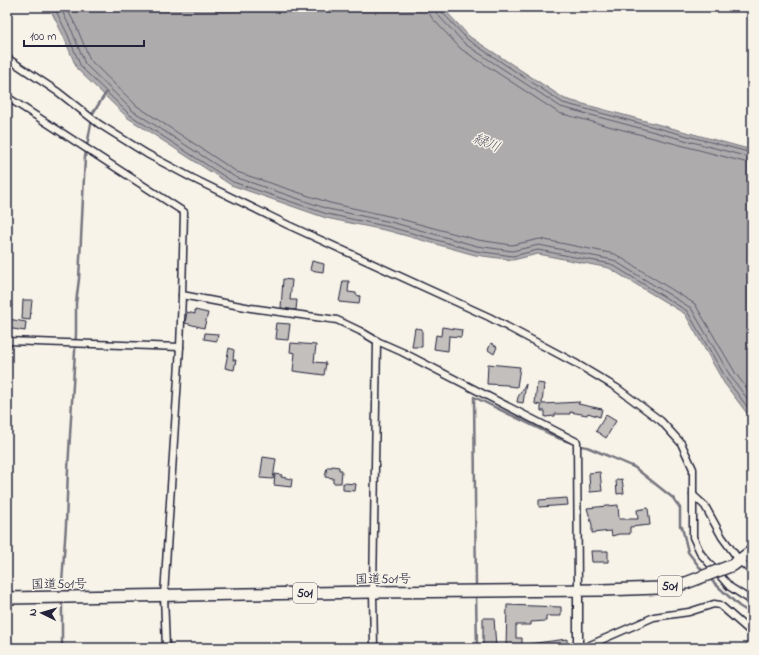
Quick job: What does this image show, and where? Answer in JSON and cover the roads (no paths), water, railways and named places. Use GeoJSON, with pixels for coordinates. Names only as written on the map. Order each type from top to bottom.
{"type":"FeatureCollection","features":[{"type":"Feature","properties":{"kind":"highway","name":"国道501号"},"geometry":{"type":"LineString","coordinates":[[7,598],[373,592],[578,591],[659,588],[692,581],[743,558]]}},
{"type":"Feature","properties":{"kind":"street"},"geometry":{"type":"LineString","coordinates":[[7,58],[58,92],[99,124],[147,154],[288,225],[489,317],[577,364],[617,388],[661,421],[681,443],[693,469],[693,537],[701,554],[730,587],[752,601]]}},
{"type":"Feature","properties":{"kind":"street"},"geometry":{"type":"LineString","coordinates":[[7,98],[184,212],[180,347],[164,595],[166,648]]}},
{"type":"Feature","properties":{"kind":"street"},"geometry":{"type":"LineString","coordinates":[[182,295],[251,308],[337,320],[577,442],[578,648]]}},
{"type":"Feature","properties":{"kind":"street"},"geometry":{"type":"LineString","coordinates":[[7,341],[180,347]]}},
{"type":"Feature","properties":{"kind":"street"},"geometry":{"type":"LineString","coordinates":[[374,648],[373,592],[377,341]]}},
{"type":"Feature","properties":{"kind":"street"},"geometry":{"type":"LineString","coordinates":[[693,495],[705,506],[722,537],[743,558],[752,572]]}},
{"type":"Feature","properties":{"kind":"street"},"geometry":{"type":"LineString","coordinates":[[583,648],[654,617],[689,612],[714,604],[720,605],[752,633]]}},
{"type":"Feature","properties":{"kind":"water","name":"緑川"},"geometry":{"type":"Polygon","coordinates":[[[49,7],[442,7],[470,37],[565,99],[752,150],[752,420],[724,383],[685,314],[609,268],[538,254],[513,260],[475,255],[389,231],[326,218],[231,185],[128,118],[77,69],[63,35],[49,7]]]}},
{"type":"Feature","properties":{"kind":"waterway"},"geometry":{"type":"LineString","coordinates":[[62,583],[85,157],[93,113],[106,93]]}},
{"type":"Feature","properties":{"kind":"waterway"},"geometry":{"type":"LineString","coordinates":[[476,588],[474,397],[558,438],[587,447],[634,467],[673,498],[680,508],[680,526],[682,527],[688,552],[704,573]]}},
{"type":"Feature","properties":{"kind":"waterway"},"geometry":{"type":"LineString","coordinates":[[709,578],[739,606],[752,614]]}},
{"type":"Feature","properties":{"kind":"waterway"},"geometry":{"type":"LineString","coordinates":[[476,595],[477,648]]}},
{"type":"Feature","properties":{"kind":"waterway"},"geometry":{"type":"LineString","coordinates":[[62,605],[62,648]]}}]}
